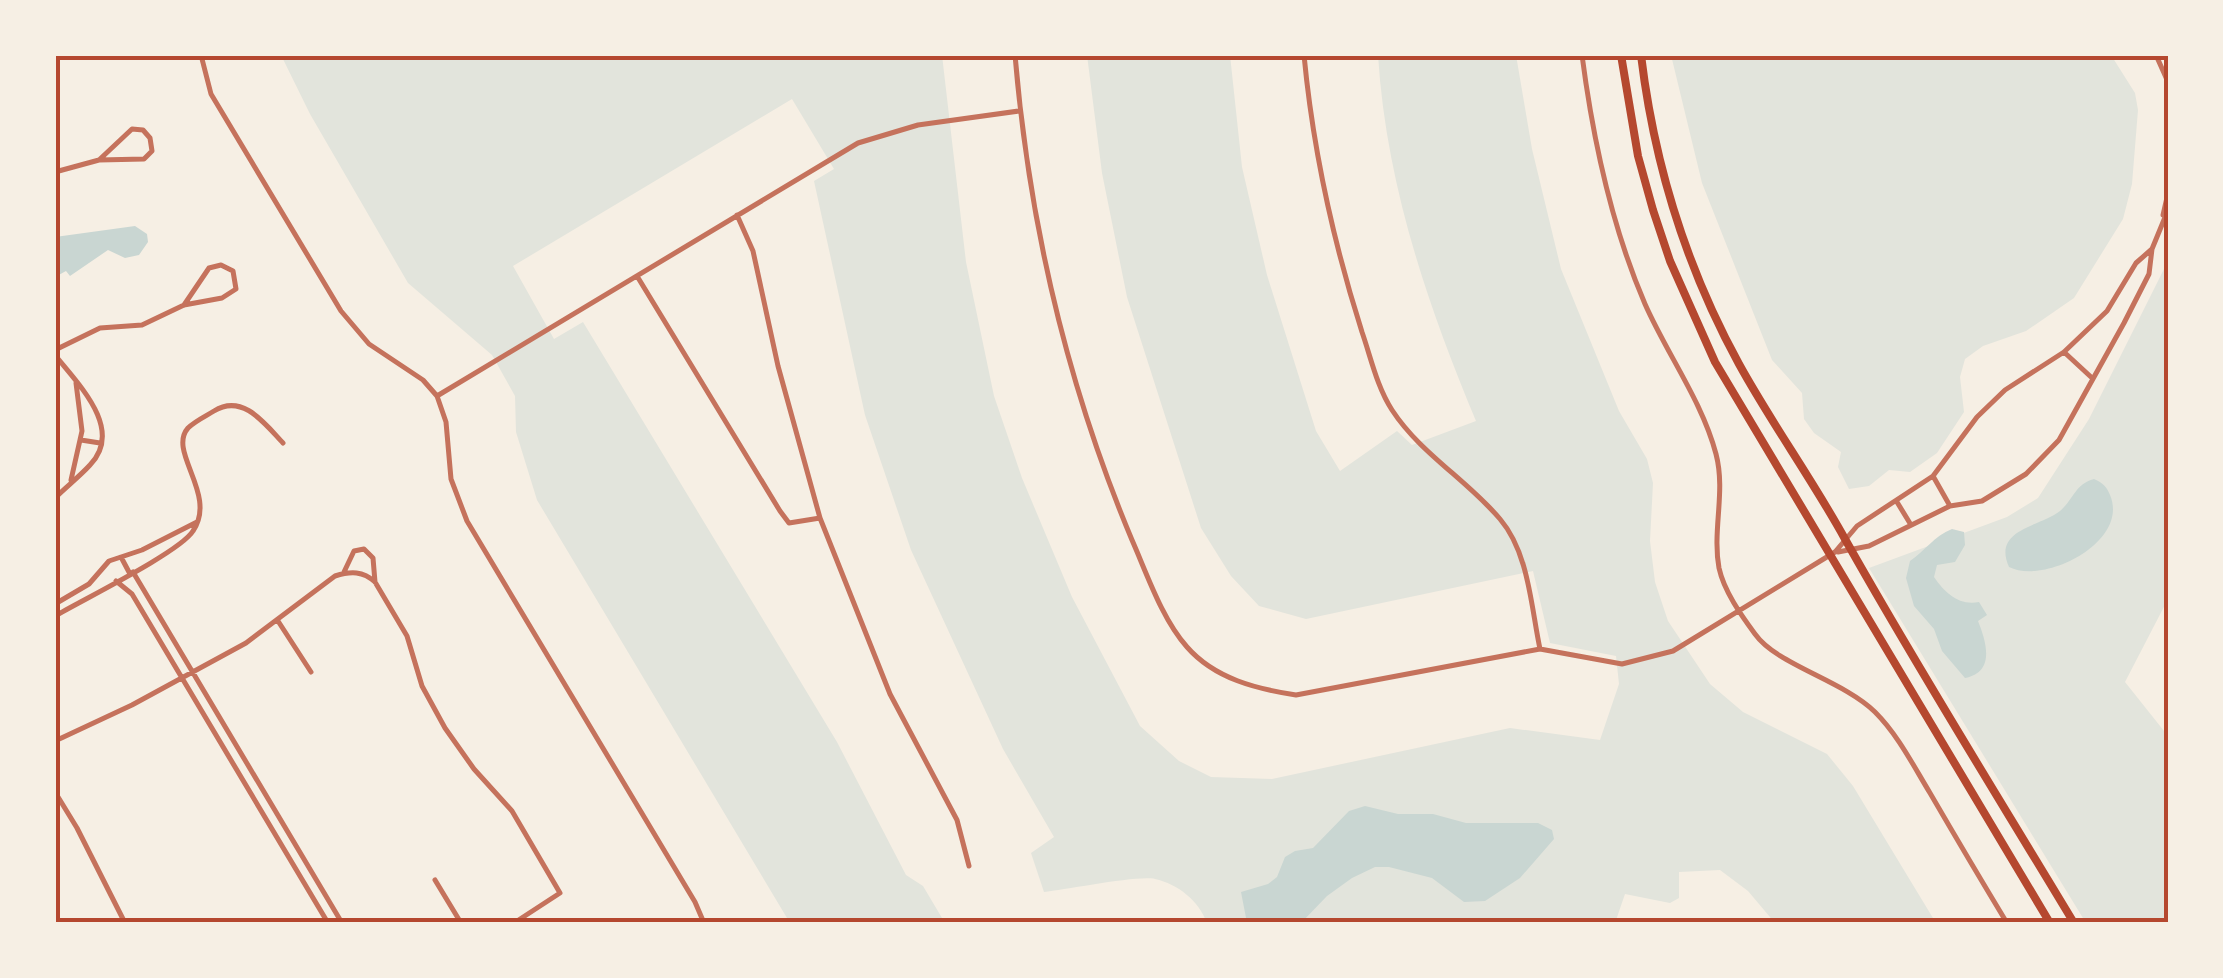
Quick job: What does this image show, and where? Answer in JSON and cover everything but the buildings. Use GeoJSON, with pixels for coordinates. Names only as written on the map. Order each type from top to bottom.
{"type":"FeatureCollection","features":[{"type":"Feature","properties":{"kind":"main road"},"geometry":{"type":"LineString","coordinates":[[1621,55],[1638,156],[1670,261],[1715,362],[2050,923]]}},
{"type":"Feature","properties":{"kind":"main road"},"geometry":{"type":"LineString","coordinates":[[1641,55],[1663,171],[1705,294],[1772,421],[2074,923]]}},
{"type":"Feature","properties":{"kind":"street"},"geometry":{"type":"LineString","coordinates":[[201,55],[212,94],[340,312],[369,344],[423,380],[437,396],[446,422],[451,479],[467,521],[696,902],[704,923]]}},
{"type":"Feature","properties":{"kind":"street"},"geometry":{"type":"LineString","coordinates":[[1015,55],[1037,225],[1067,358],[1117,504],[1166,613],[1188,648],[1224,676],[1259,689],[1296,695],[1540,649],[1622,664],[1673,650],[1832,554],[1857,526],[1932,476],[1976,416],[2005,390],[2064,352],[2108,312],[2136,263],[2152,249]]}},
{"type":"Feature","properties":{"kind":"street"},"geometry":{"type":"LineString","coordinates":[[1304,55],[1310,112],[1334,238],[1376,374],[1390,406],[1406,429],[1501,520],[1522,561],[1540,649]]}},
{"type":"Feature","properties":{"kind":"street"},"geometry":{"type":"LineString","coordinates":[[1582,55],[1592,122],[1618,233],[1664,348],[1708,427],[1717,458],[1721,486],[1720,568],[1739,610],[1773,652],[1853,694],[1892,729],[2007,923]]}},
{"type":"Feature","properties":{"kind":"street"},"geometry":{"type":"LineString","coordinates":[[2156,55],[2168,82]]}},
{"type":"Feature","properties":{"kind":"street"},"geometry":{"type":"LineString","coordinates":[[437,396],[858,143],[918,125],[1020,111]]}},
{"type":"Feature","properties":{"kind":"street"},"geometry":{"type":"LineString","coordinates":[[55,172],[99,160],[144,160],[152,151],[150,138],[143,130],[132,129],[99,160]]}},
{"type":"Feature","properties":{"kind":"street"},"geometry":{"type":"LineString","coordinates":[[2160,233],[2168,193]]}},
{"type":"Feature","properties":{"kind":"street"},"geometry":{"type":"LineString","coordinates":[[1832,554],[1869,546],[1950,506],[1982,501],[2026,474],[2058,440],[2149,274],[2152,249],[2168,210]]}},
{"type":"Feature","properties":{"kind":"street"},"geometry":{"type":"LineString","coordinates":[[737,215],[753,251],[778,366],[820,518],[890,694],[956,820],[969,866]]}},
{"type":"Feature","properties":{"kind":"street"},"geometry":{"type":"LineString","coordinates":[[55,498],[92,463],[100,443],[99,415],[55,352],[100,328],[142,325],[184,305],[232,293],[237,284],[233,271],[221,265],[209,268],[184,305]]}},
{"type":"Feature","properties":{"kind":"street"},"geometry":{"type":"LineString","coordinates":[[636,276],[780,511],[789,522],[820,518]]}},
{"type":"Feature","properties":{"kind":"street"},"geometry":{"type":"LineString","coordinates":[[2064,352],[2091,377]]}},
{"type":"Feature","properties":{"kind":"street"},"geometry":{"type":"LineString","coordinates":[[70,483],[81,440],[82,410],[76,382]]}},
{"type":"Feature","properties":{"kind":"street"},"geometry":{"type":"LineString","coordinates":[[55,616],[193,533],[202,500],[184,448],[185,434],[191,426],[220,407],[239,405],[255,414],[283,443]]}},
{"type":"Feature","properties":{"kind":"street"},"geometry":{"type":"LineString","coordinates":[[81,440],[100,443]]}},
{"type":"Feature","properties":{"kind":"street"},"geometry":{"type":"LineString","coordinates":[[1932,476],[1950,506]]}},
{"type":"Feature","properties":{"kind":"street"},"geometry":{"type":"LineString","coordinates":[[1896,500],[1910,525]]}},
{"type":"Feature","properties":{"kind":"street"},"geometry":{"type":"LineString","coordinates":[[55,604],[88,584],[110,561],[142,550],[197,522]]}},
{"type":"Feature","properties":{"kind":"street"},"geometry":{"type":"LineString","coordinates":[[344,573],[354,551],[364,549],[373,558],[376,582],[407,636],[422,686],[445,728],[474,769],[512,811],[560,893],[514,923]]}},
{"type":"Feature","properties":{"kind":"street"},"geometry":{"type":"LineString","coordinates":[[122,557],[340,922]]}},
{"type":"Feature","properties":{"kind":"street"},"geometry":{"type":"LineString","coordinates":[[55,741],[191,672],[278,621],[305,595],[344,573],[368,576],[376,582]]}},
{"type":"Feature","properties":{"kind":"street"},"geometry":{"type":"LineString","coordinates":[[116,581],[132,594],[328,923]]}},
{"type":"Feature","properties":{"kind":"street"},"geometry":{"type":"LineString","coordinates":[[278,621],[311,672]]}},
{"type":"Feature","properties":{"kind":"street"},"geometry":{"type":"LineString","coordinates":[[223,747],[233,742]]}},
{"type":"Feature","properties":{"kind":"street"},"geometry":{"type":"LineString","coordinates":[[244,781],[254,776]]}},
{"type":"Feature","properties":{"kind":"street"},"geometry":{"type":"LineString","coordinates":[[55,792],[125,923]]}},
{"type":"Feature","properties":{"kind":"street"},"geometry":{"type":"LineString","coordinates":[[264,814],[274,808]]}},
{"type":"Feature","properties":{"kind":"street"},"geometry":{"type":"LineString","coordinates":[[280,842],[290,836]]}},
{"type":"Feature","properties":{"kind":"street"},"geometry":{"type":"LineString","coordinates":[[294,865],[304,860]]}},
{"type":"Feature","properties":{"kind":"street"},"geometry":{"type":"LineString","coordinates":[[436,880],[461,923]]}},
{"type":"Feature","properties":{"kind":"street"},"geometry":{"type":"LineString","coordinates":[[308,890],[318,884]]}},
{"type":"Feature","properties":{"kind":"shaded area"},"geometry":{"type":"Polygon","coordinates":[[[281,55],[942,55],[966,262],[994,396],[1022,478],[1072,597],[1140,726],[1179,761],[1211,777],[1272,779],[1510,728],[1600,740],[1619,684],[1616,656],[1550,643],[1533,571],[1306,619],[1259,606],[1231,576],[1201,528],[1127,297],[1102,173],[1087,55],[1230,55],[1242,167],[1267,275],[1316,431],[1340,471],[1397,431],[1412,445],[1476,421],[1412,242],[1390,150],[1378,55],[1516,55],[1532,149],[1561,269],[1619,411],[1647,459],[1653,483],[1650,541],[1655,582],[1668,621],[1710,684],[1743,712],[1827,754],[1853,786],[1936,923],[1775,923],[1748,891],[1720,870],[1679,872],[1679,898],[1670,903],[1625,894],[1615,923],[1207,923],[1187,895],[1155,879],[1044,892],[1031,853],[1054,837],[1003,749],[911,550],[865,415],[814,181],[834,169],[792,99],[513,266],[554,339],[583,322],[837,742],[906,875],[923,886],[945,923],[790,923],[537,500],[516,432],[515,396],[492,355],[408,283],[310,114],[281,55]]]}},
{"type":"Feature","properties":{"kind":"shaded area"},"geometry":{"type":"Polygon","coordinates":[[[1671,55],[2111,55],[2135,93],[2138,110],[2132,184],[2123,219],[2074,298],[2026,331],[1983,346],[1965,359],[1960,377],[1964,412],[1937,453],[1910,472],[1889,470],[1869,486],[1849,489],[1838,467],[1841,452],[1814,433],[1804,419],[1802,393],[1772,360],[1702,183],[1671,55]]]}},
{"type":"Feature","properties":{"kind":"shaded area"},"geometry":{"type":"Polygon","coordinates":[[[135,226],[147,234],[148,242],[139,255],[125,258],[108,250],[70,276],[66,271],[55,277],[55,237],[135,226]]]}},
{"type":"Feature","properties":{"kind":"shaded area"},"geometry":{"type":"Polygon","coordinates":[[[2168,261],[2168,599],[2125,682],[2168,736],[2168,923],[2086,923],[1869,568],[2007,517],[2038,498],[2089,419],[2168,261]]]}},
{"type":"Feature","properties":{"kind":"shaded area"},"geometry":{"type":"Polygon","coordinates":[[[2094,479],[2108,490],[2113,512],[2108,529],[2096,543],[2062,565],[2024,571],[2009,567],[2005,554],[2012,537],[2060,511],[2079,488],[2094,479]]]}},
{"type":"Feature","properties":{"kind":"shaded area"},"geometry":{"type":"Polygon","coordinates":[[[1952,529],[1964,532],[1965,545],[1955,562],[1937,565],[1934,577],[1953,597],[1979,602],[1987,615],[1978,621],[1986,646],[1985,663],[1975,675],[1965,678],[1942,651],[1934,629],[1914,606],[1906,578],[1910,561],[1952,529]]]}},
{"type":"Feature","properties":{"kind":"shaded area"},"geometry":{"type":"Polygon","coordinates":[[[1365,806],[1398,814],[1433,814],[1466,823],[1538,823],[1552,830],[1554,839],[1520,878],[1485,901],[1464,902],[1432,878],[1375,867],[1327,896],[1301,923],[1247,923],[1241,892],[1268,884],[1277,877],[1285,857],[1313,848],[1349,811],[1365,806]]]}}]}
